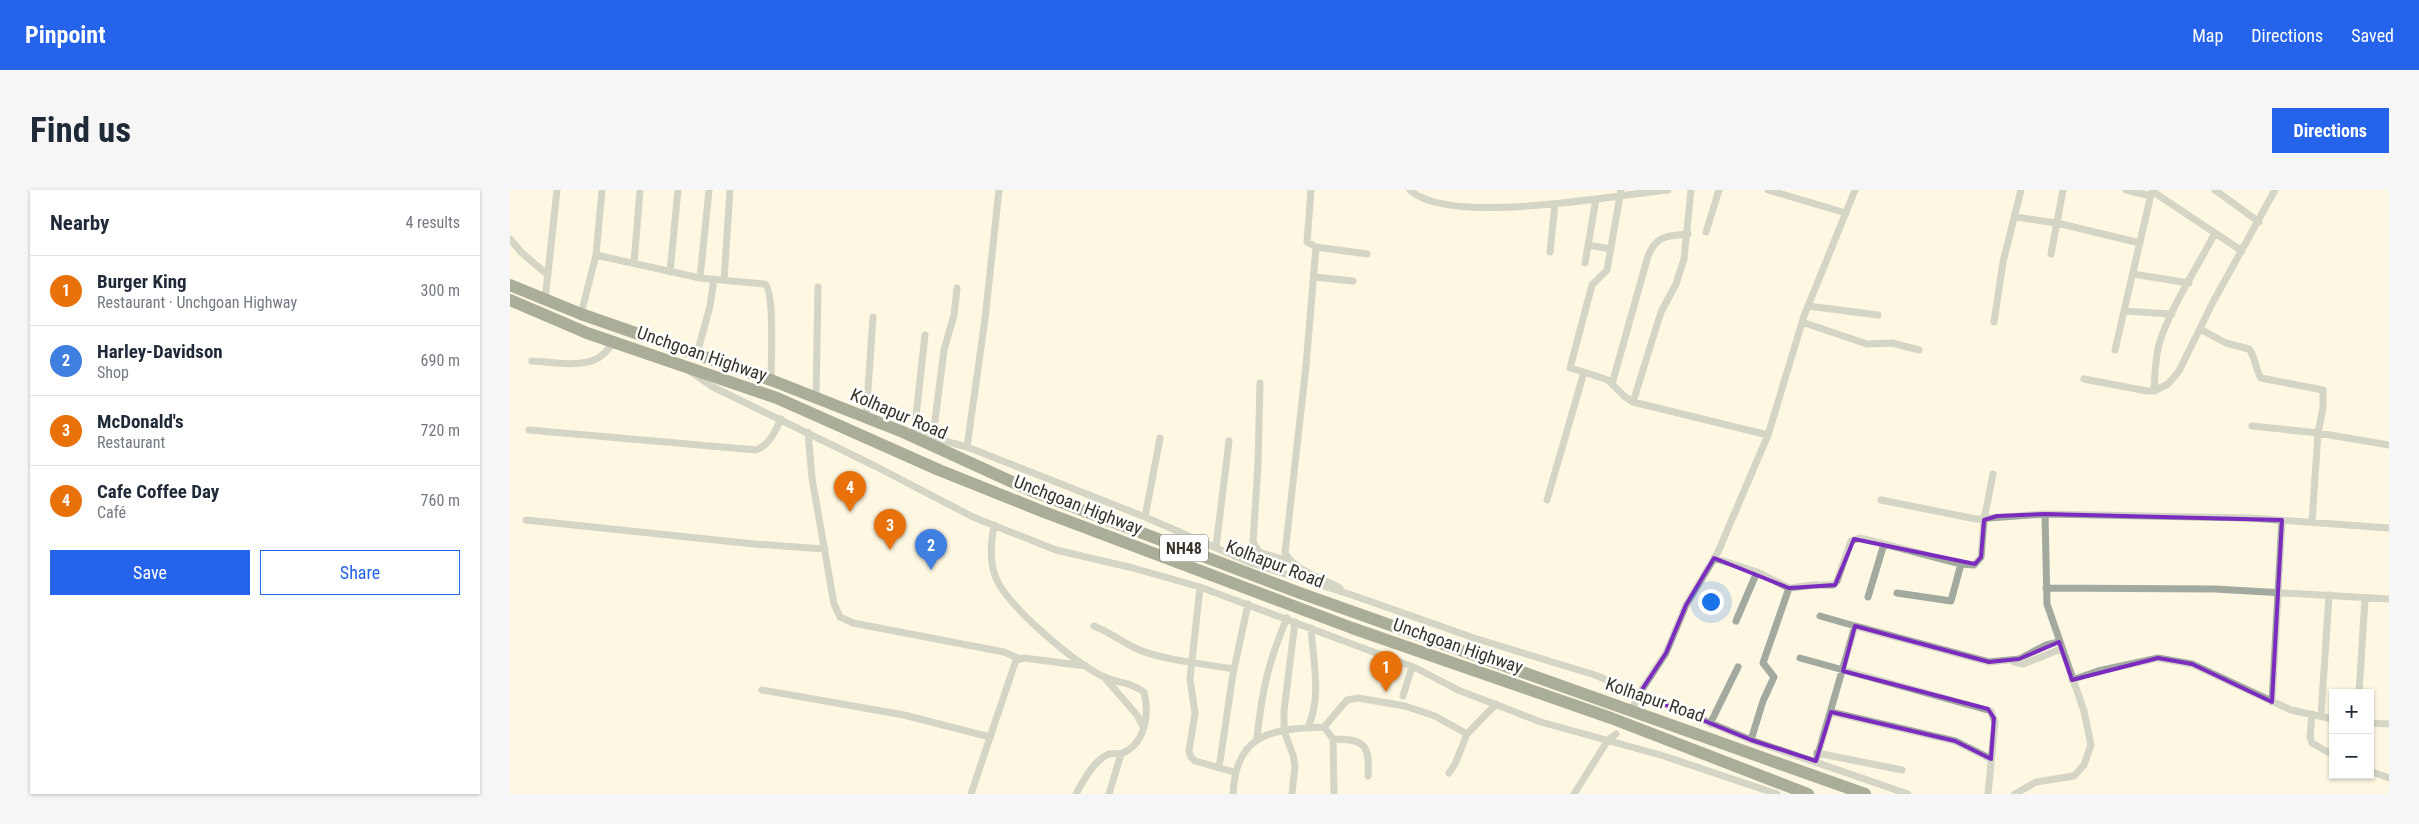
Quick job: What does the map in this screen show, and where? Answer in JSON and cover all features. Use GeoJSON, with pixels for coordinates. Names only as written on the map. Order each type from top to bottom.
{"type":"FeatureCollection","features":[{"type":"Feature","properties":{"kind":"highway","name":"Kolhapur Road"},"geometry":{"type":"LineString","coordinates":[[510,285],[581,314],[772,380],[908,433],[1032,491],[1300,593],[1865,794]]}},
{"type":"Feature","properties":{"kind":"highway","name":"Unchgoan Highway"},"geometry":{"type":"LineString","coordinates":[[510,300],[614,342],[777,398],[939,470],[1044,512],[1344,625],[1611,718],[1808,794]]}},
{"type":"Feature","properties":{"kind":"street"},"geometry":{"type":"LineString","coordinates":[[545,300],[556,190]]}},
{"type":"Feature","properties":{"kind":"street"},"geometry":{"type":"LineString","coordinates":[[581,314],[596,255],[602,190]]}},
{"type":"Feature","properties":{"kind":"street"},"geometry":{"type":"LineString","coordinates":[[634,263],[640,190]]}},
{"type":"Feature","properties":{"kind":"street"},"geometry":{"type":"LineString","coordinates":[[670,272],[678,190]]}},
{"type":"Feature","properties":{"kind":"street"},"geometry":{"type":"LineString","coordinates":[[700,278],[709,190]]}},
{"type":"Feature","properties":{"kind":"street"},"geometry":{"type":"LineString","coordinates":[[724,280],[730,190]]}},
{"type":"Feature","properties":{"kind":"street"},"geometry":{"type":"LineString","coordinates":[[967,447],[986,319],[999,190]]}},
{"type":"Feature","properties":{"kind":"street"},"geometry":{"type":"LineString","coordinates":[[1310,190],[1306,237],[1310,245],[1316,248],[1367,254]]}},
{"type":"Feature","properties":{"kind":"street"},"geometry":{"type":"LineString","coordinates":[[1410,190],[1418,198],[1459,206],[1510,207],[1596,199],[1621,193],[1668,190]]}},
{"type":"Feature","properties":{"kind":"street"},"geometry":{"type":"LineString","coordinates":[[1633,402],[1668,298],[1684,260],[1691,190]]}},
{"type":"Feature","properties":{"kind":"street"},"geometry":{"type":"LineString","coordinates":[[1706,232],[1719,190]]}},
{"type":"Feature","properties":{"kind":"street"},"geometry":{"type":"LineString","coordinates":[[1768,190],[1846,213]]}},
{"type":"Feature","properties":{"kind":"street"},"geometry":{"type":"LineString","coordinates":[[1633,707],[1639,694],[1666,652],[1686,605],[1714,558],[1768,435],[1802,322],[1855,190]]}},
{"type":"Feature","properties":{"kind":"street"},"geometry":{"type":"LineString","coordinates":[[1994,322],[2003,262],[2021,190]]}},
{"type":"Feature","properties":{"kind":"street"},"geometry":{"type":"LineString","coordinates":[[2051,254],[2063,190]]}},
{"type":"Feature","properties":{"kind":"street"},"geometry":{"type":"LineString","coordinates":[[2126,190],[2152,192],[2242,251]]}},
{"type":"Feature","properties":{"kind":"street"},"geometry":{"type":"LineString","coordinates":[[2215,190],[2259,222]]}},
{"type":"Feature","properties":{"kind":"street"},"geometry":{"type":"LineString","coordinates":[[2084,379],[2154,391],[2168,384],[2179,370],[2275,190]]}},
{"type":"Feature","properties":{"kind":"street"},"geometry":{"type":"LineString","coordinates":[[2115,350],[2152,192]]}},
{"type":"Feature","properties":{"kind":"street"},"geometry":{"type":"LineString","coordinates":[[1621,193],[1607,270],[1592,285],[1570,368],[1602,377],[1633,402],[1768,435]]}},
{"type":"Feature","properties":{"kind":"street"},"geometry":{"type":"LineString","coordinates":[[1586,264],[1596,199]]}},
{"type":"Feature","properties":{"kind":"street"},"geometry":{"type":"LineString","coordinates":[[1550,252],[1555,204]]}},
{"type":"Feature","properties":{"kind":"street"},"geometry":{"type":"LineString","coordinates":[[2015,217],[2057,222],[2140,243]]}},
{"type":"Feature","properties":{"kind":"street"},"geometry":{"type":"LineString","coordinates":[[2154,391],[2159,344],[2172,314],[2215,233]]}},
{"type":"Feature","properties":{"kind":"street"},"geometry":{"type":"LineString","coordinates":[[1612,384],[1648,256],[1653,246],[1659,239],[1688,234]]}},
{"type":"Feature","properties":{"kind":"street"},"geometry":{"type":"LineString","coordinates":[[510,239],[522,253],[548,275]]}},
{"type":"Feature","properties":{"kind":"street"},"geometry":{"type":"LineString","coordinates":[[1588,245],[1611,249]]}},
{"type":"Feature","properties":{"kind":"street"},"geometry":{"type":"LineString","coordinates":[[1289,561],[1285,553],[1316,248]]}},
{"type":"Feature","properties":{"kind":"street"},"geometry":{"type":"LineString","coordinates":[[596,255],[700,278],[765,284],[769,288],[772,303],[772,380]]}},
{"type":"Feature","properties":{"kind":"street"},"geometry":{"type":"LineString","coordinates":[[2133,274],[2189,283]]}},
{"type":"Feature","properties":{"kind":"street"},"geometry":{"type":"LineString","coordinates":[[1314,277],[1353,281]]}},
{"type":"Feature","properties":{"kind":"street"},"geometry":{"type":"LineString","coordinates":[[697,354],[710,306],[714,279]]}},
{"type":"Feature","properties":{"kind":"street"},"geometry":{"type":"LineString","coordinates":[[816,398],[818,288]]}},
{"type":"Feature","properties":{"kind":"street"},"geometry":{"type":"LineString","coordinates":[[933,436],[944,350],[954,315],[957,288]]}},
{"type":"Feature","properties":{"kind":"street"},"geometry":{"type":"LineString","coordinates":[[1808,306],[1878,315]]}},
{"type":"Feature","properties":{"kind":"street"},"geometry":{"type":"LineString","coordinates":[[2124,311],[2172,314]]}},
{"type":"Feature","properties":{"kind":"street"},"geometry":{"type":"LineString","coordinates":[[866,418],[874,317]]}},
{"type":"Feature","properties":{"kind":"street"},"geometry":{"type":"LineString","coordinates":[[1802,322],[1867,344],[1892,343],[1919,350]]}},
{"type":"Feature","properties":{"kind":"street"},"geometry":{"type":"LineString","coordinates":[[2200,329],[2226,343],[2250,349],[2255,358],[2257,373],[2261,378],[2323,390],[2312,522]]}},
{"type":"Feature","properties":{"kind":"street"},"geometry":{"type":"LineString","coordinates":[[925,334],[908,433],[933,436],[967,447],[1146,517],[1251,563],[1352,595],[1474,638],[1595,675],[1751,740],[1817,757],[1902,770]]}},
{"type":"Feature","properties":{"kind":"street"},"geometry":{"type":"LineString","coordinates":[[532,361],[577,363],[593,360],[603,355],[614,342]]}},
{"type":"Feature","properties":{"kind":"street"},"geometry":{"type":"LineString","coordinates":[[684,365],[711,386],[808,432],[947,504],[994,526],[1056,550],[1133,568],[1200,587],[1287,618],[1412,667],[1458,690],[1541,722],[1728,776],[1777,794]]}},
{"type":"Feature","properties":{"kind":"street"},"geometry":{"type":"LineString","coordinates":[[1546,500],[1584,372]]}},
{"type":"Feature","properties":{"kind":"street"},"geometry":{"type":"LineString","coordinates":[[1260,382],[1258,464],[1253,542],[1259,552],[1289,561],[1352,595]]}},
{"type":"Feature","properties":{"kind":"street"},"geometry":{"type":"LineString","coordinates":[[529,430],[756,450],[763,447],[770,439],[782,420]]}},
{"type":"Feature","properties":{"kind":"street"},"geometry":{"type":"LineString","coordinates":[[2252,426],[2318,433],[2389,445]]}},
{"type":"Feature","properties":{"kind":"street"},"geometry":{"type":"LineString","coordinates":[[808,432],[812,478],[834,604],[840,616],[853,623],[1004,652],[1018,658],[1087,666]]}},
{"type":"Feature","properties":{"kind":"street"},"geometry":{"type":"LineString","coordinates":[[1146,517],[1160,438]]}},
{"type":"Feature","properties":{"kind":"street"},"geometry":{"type":"LineString","coordinates":[[1216,547],[1229,441]]}},
{"type":"Feature","properties":{"kind":"street"},"geometry":{"type":"LineString","coordinates":[[1714,558],[1757,572],[1789,588],[1814,584],[1833,585],[1837,581],[1848,547],[1854,539],[1860,538],[1961,564],[1974,564],[1979,561],[1982,552],[1984,520],[1993,474]]}},
{"type":"Feature","properties":{"kind":"street"},"geometry":{"type":"LineString","coordinates":[[1881,500],[1964,518],[1984,520],[1997,516],[2045,514],[2282,520],[2389,528]]}},
{"type":"Feature","properties":{"kind":"street"},"geometry":{"type":"LineString","coordinates":[[2015,794],[2036,782],[2074,776],[2084,765],[2090,745],[2084,711],[2047,604],[2045,514]]}},
{"type":"Feature","properties":{"kind":"street"},"geometry":{"type":"LineString","coordinates":[[526,520],[754,544],[825,549]]}},
{"type":"Feature","properties":{"kind":"street"},"geometry":{"type":"LineString","coordinates":[[2272,702],[2282,520]]}},
{"type":"Feature","properties":{"kind":"street"},"geometry":{"type":"LineString","coordinates":[[994,526],[992,565],[1005,595],[1059,645],[1103,676],[1130,705],[1144,728]]}},
{"type":"Feature","properties":{"kind":"street"},"geometry":{"type":"LineString","coordinates":[[1868,597],[1884,544]]}},
{"type":"Feature","properties":{"kind":"street"},"geometry":{"type":"LineString","coordinates":[[1897,593],[1950,601],[1961,564]]}},
{"type":"Feature","properties":{"kind":"street"},"geometry":{"type":"LineString","coordinates":[[1736,621],[1757,572]]}},
{"type":"Feature","properties":{"kind":"street"},"geometry":{"type":"LineString","coordinates":[[1200,587],[1190,692],[1195,703],[1195,713],[1189,751],[1195,761],[1234,772]]}},
{"type":"Feature","properties":{"kind":"street"},"geometry":{"type":"LineString","coordinates":[[1751,740],[1763,701],[1774,676],[1763,663],[1789,588]]}},
{"type":"Feature","properties":{"kind":"street"},"geometry":{"type":"LineString","coordinates":[[2046,588],[2215,589],[2389,599]]}},
{"type":"Feature","properties":{"kind":"street"},"geometry":{"type":"LineString","coordinates":[[2321,716],[2329,595]]}},
{"type":"Feature","properties":{"kind":"street"},"geometry":{"type":"LineString","coordinates":[[2359,689],[2365,599]]}},
{"type":"Feature","properties":{"kind":"street"},"geometry":{"type":"LineString","coordinates":[[1219,768],[1234,669],[1248,604]]}},
{"type":"Feature","properties":{"kind":"street"},"geometry":{"type":"LineString","coordinates":[[1820,616],[1982,661],[2023,664],[2060,645]]}},
{"type":"Feature","properties":{"kind":"street"},"geometry":{"type":"LineString","coordinates":[[1233,794],[1234,772],[1240,757],[1257,738],[1267,672],[1287,618]]}},
{"type":"Feature","properties":{"kind":"street"},"geometry":{"type":"LineString","coordinates":[[1292,794],[1295,766],[1284,731],[1285,687],[1295,622]]}},
{"type":"Feature","properties":{"kind":"street"},"geometry":{"type":"LineString","coordinates":[[1094,626],[1113,634],[1135,648],[1234,669]]}},
{"type":"Feature","properties":{"kind":"street"},"geometry":{"type":"LineString","coordinates":[[1817,757],[1855,626]]}},
{"type":"Feature","properties":{"kind":"street"},"geometry":{"type":"LineString","coordinates":[[1308,727],[1312,717],[1315,692],[1311,628]]}},
{"type":"Feature","properties":{"kind":"street"},"geometry":{"type":"LineString","coordinates":[[971,794],[1018,658]]}},
{"type":"Feature","properties":{"kind":"street"},"geometry":{"type":"LineString","coordinates":[[1800,658],[1988,709],[1994,718],[1988,794]]}},
{"type":"Feature","properties":{"kind":"street"},"geometry":{"type":"LineString","coordinates":[[2072,680],[2098,671],[2158,658],[2192,664],[2290,710],[2329,718]]}},
{"type":"Feature","properties":{"kind":"street"},"geometry":{"type":"LineString","coordinates":[[1404,696],[1412,667]]}},
{"type":"Feature","properties":{"kind":"street"},"geometry":{"type":"LineString","coordinates":[[1710,724],[1738,667]]}},
{"type":"Feature","properties":{"kind":"street"},"geometry":{"type":"LineString","coordinates":[[1076,794],[1085,778],[1098,762],[1109,754],[1121,754],[1130,750],[1138,742],[1144,728],[1146,701],[1144,692],[1132,684],[1103,676]]}},
{"type":"Feature","properties":{"kind":"street"},"geometry":{"type":"LineString","coordinates":[[762,690],[904,715],[990,736]]}},
{"type":"Feature","properties":{"kind":"street"},"geometry":{"type":"LineString","coordinates":[[1257,738],[1308,727],[1324,727],[1347,700],[1358,698],[1405,706],[1435,716],[1467,734]]}},
{"type":"Feature","properties":{"kind":"street"},"geometry":{"type":"LineString","coordinates":[[1449,773],[1455,764],[1467,734],[1496,704]]}},
{"type":"Feature","properties":{"kind":"street"},"geometry":{"type":"LineString","coordinates":[[1831,712],[1955,741],[1991,759]]}},
{"type":"Feature","properties":{"kind":"street"},"geometry":{"type":"LineString","coordinates":[[2312,714],[2310,738],[2312,743],[2329,753]]}},
{"type":"Feature","properties":{"kind":"street"},"geometry":{"type":"LineString","coordinates":[[2374,723],[2389,724]]}},
{"type":"Feature","properties":{"kind":"street"},"geometry":{"type":"LineString","coordinates":[[1324,727],[1333,739],[1334,794]]}},
{"type":"Feature","properties":{"kind":"street"},"geometry":{"type":"LineString","coordinates":[[1574,794],[1608,740],[1616,734]]}},
{"type":"Feature","properties":{"kind":"street"},"geometry":{"type":"LineString","coordinates":[[1333,739],[1359,741],[1367,749],[1369,759],[1368,776]]}},
{"type":"Feature","properties":{"kind":"street"},"geometry":{"type":"LineString","coordinates":[[1109,794],[1121,754]]}},
{"type":"Feature","properties":{"kind":"street"},"geometry":{"type":"LineString","coordinates":[[1817,757],[1908,794]]}},
{"type":"Feature","properties":{"kind":"street"},"geometry":{"type":"LineString","coordinates":[[2374,772],[2389,778]]}},
{"type":"Feature","properties":{"kind":"highlighted area"},"geometry":{"type":"Polygon","coordinates":[[[2045,514],[2282,520],[2272,702],[2192,664],[2158,658],[2072,680],[2059,642],[2019,659],[1989,662],[1855,626],[1843,671],[1988,709],[1994,718],[1991,759],[1955,741],[1831,712],[1816,761],[1751,740],[1639,694],[1666,653],[1686,605],[1714,558],[1789,588],[1835,585],[1854,539],[1975,564],[1981,557],[1984,520],[1997,516],[2045,514]]]}},
{"type":"Feature","properties":{"kind":"place","name":"Cafe Coffee Day"},"geometry":{"type":"Point","coordinates":[850,512]}},
{"type":"Feature","properties":{"kind":"place","name":"McDonald's"},"geometry":{"type":"Point","coordinates":[890,550]}},
{"type":"Feature","properties":{"kind":"place","name":"Harley-Davidson"},"geometry":{"type":"Point","coordinates":[931,570]}},
{"type":"Feature","properties":{"kind":"place","name":"Burger King"},"geometry":{"type":"Point","coordinates":[1386,692]}}]}
